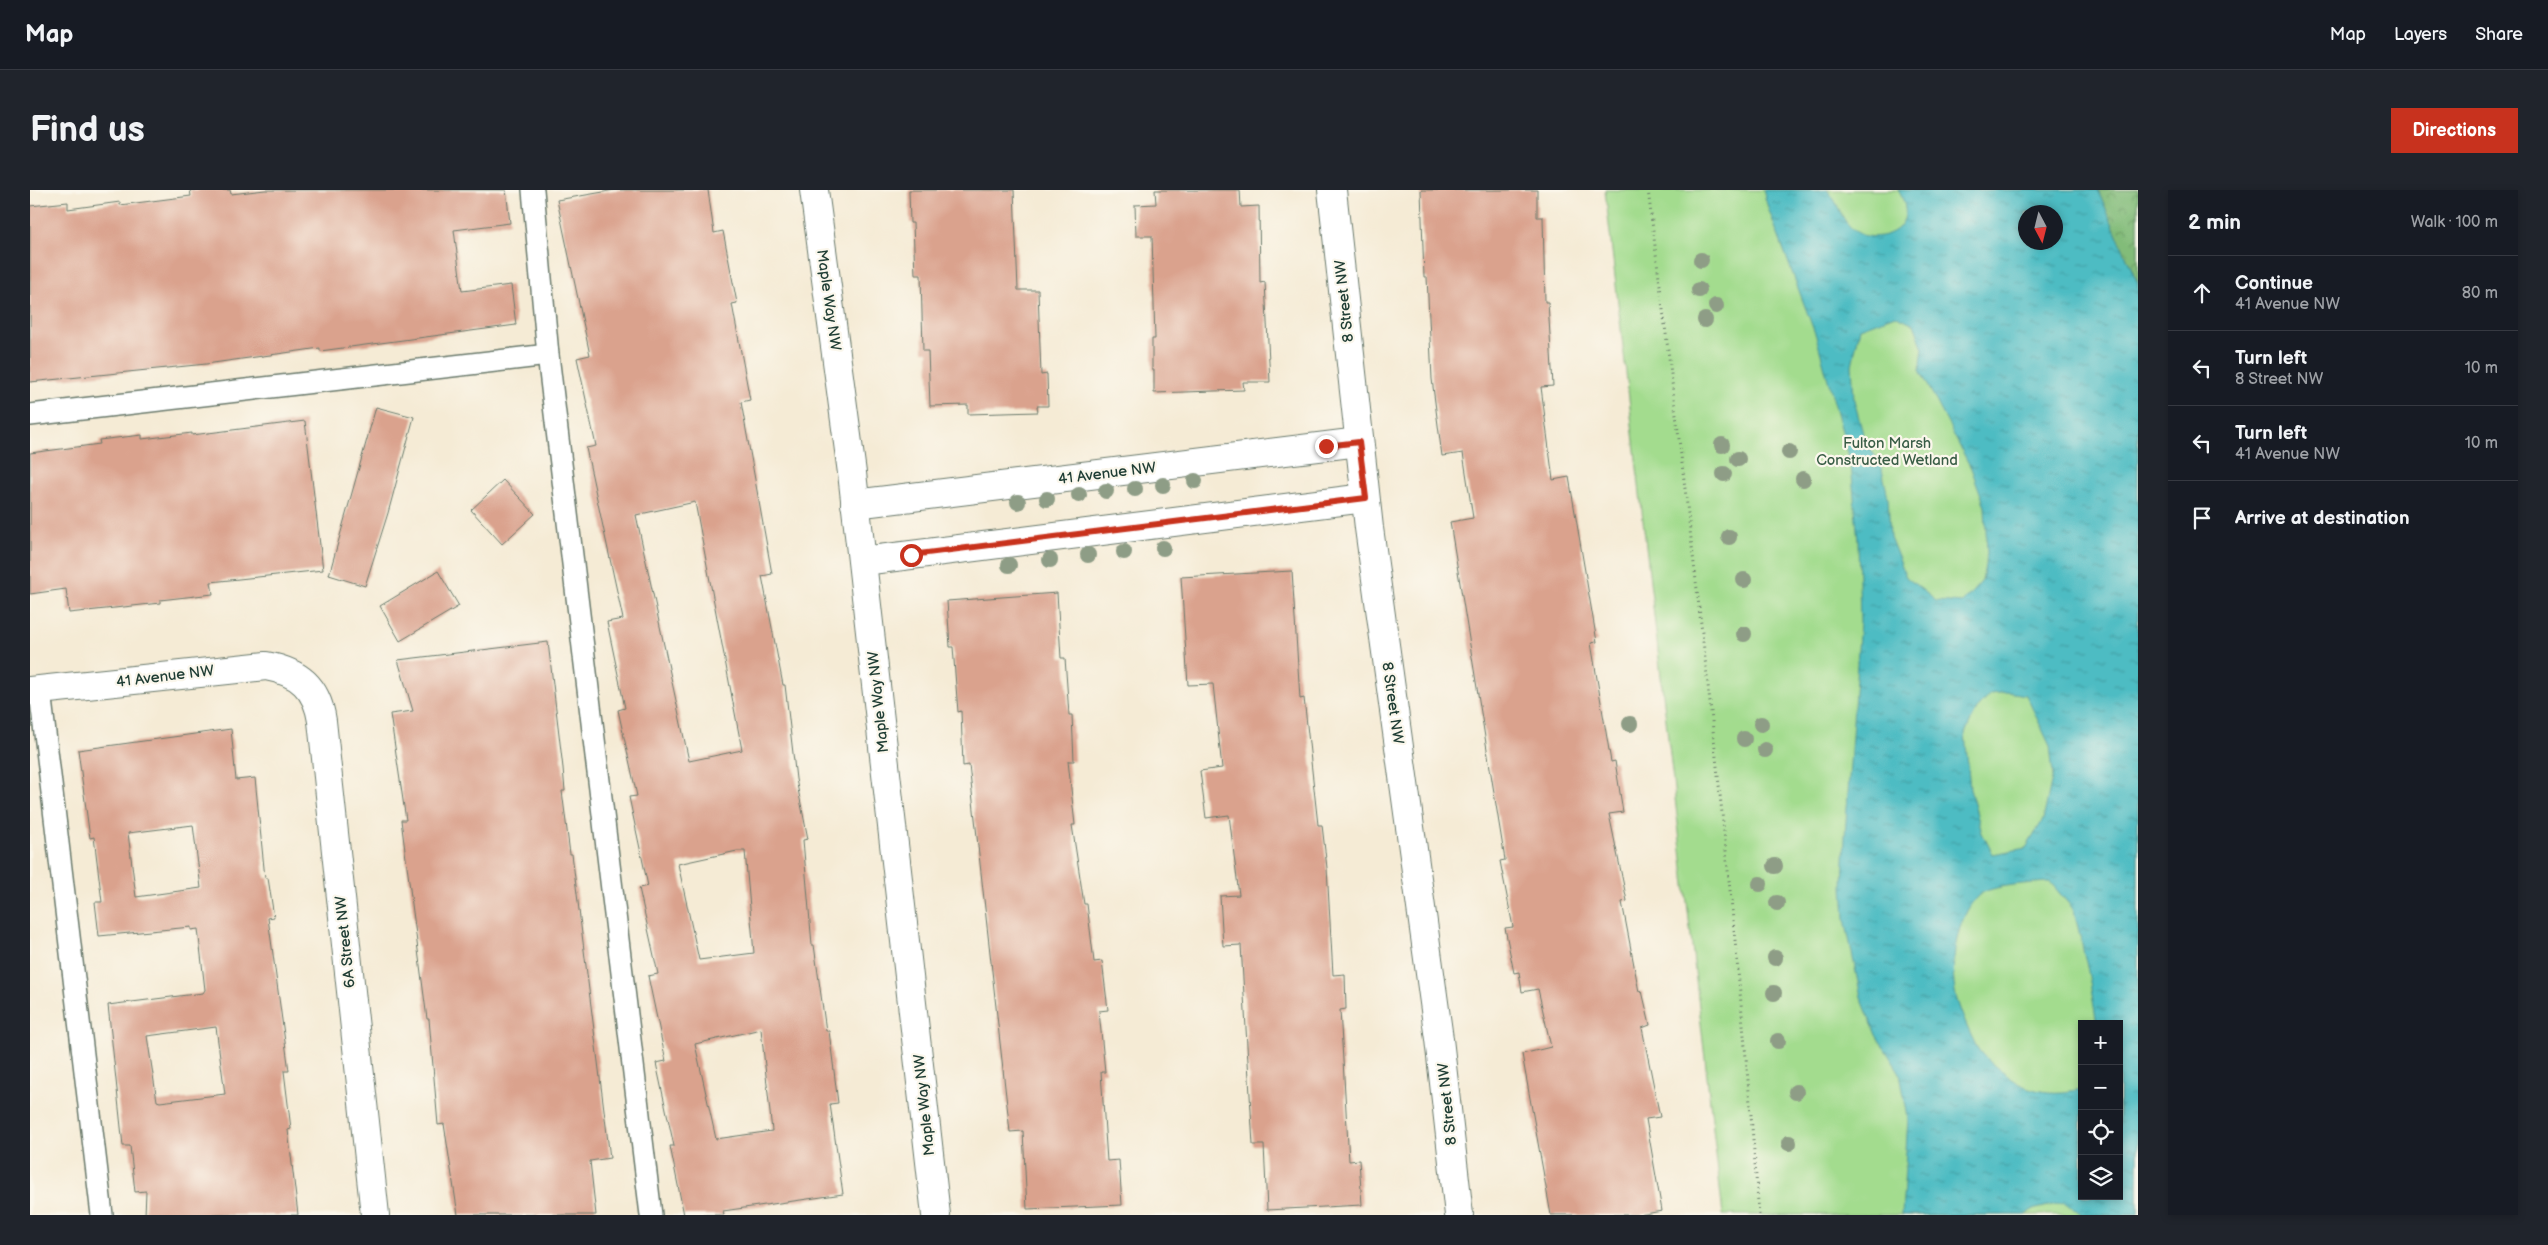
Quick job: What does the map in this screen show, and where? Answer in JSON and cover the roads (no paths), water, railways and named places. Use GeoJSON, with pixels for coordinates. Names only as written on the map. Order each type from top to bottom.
{"type":"FeatureCollection","features":[{"type":"Feature","properties":{"kind":"street","name":"Maple Way NW"},"geometry":{"type":"LineString","coordinates":[[814,190],[856,504],[936,1215]]}},
{"type":"Feature","properties":{"kind":"street","name":"8 Street NW"},"geometry":{"type":"LineString","coordinates":[[1332,190],[1359,442],[1438,1030],[1459,1215]]}},
{"type":"Feature","properties":{"kind":"street","name":"41 Avenue NW"},"geometry":{"type":"LineString","coordinates":[[856,504],[1359,442]]}},
{"type":"Feature","properties":{"kind":"street"},"geometry":{"type":"LineString","coordinates":[[862,561],[1366,498]]}},
{"type":"Feature","properties":{"kind":"street","name":"41 Avenue NW"},"geometry":{"type":"LineString","coordinates":[[35,691],[252,666],[282,669],[298,676]]}},
{"type":"Feature","properties":{"kind":"street","name":"6A Street NW"},"geometry":{"type":"LineString","coordinates":[[298,676],[309,689],[319,706],[322,721],[375,1215]]}},
{"type":"Feature","properties":{"kind":"lane"},"geometry":{"type":"LineString","coordinates":[[533,190],[548,355],[651,1215]]}},
{"type":"Feature","properties":{"kind":"lane"},"geometry":{"type":"LineString","coordinates":[[30,415],[548,355]]}},
{"type":"Feature","properties":{"kind":"lane"},"geometry":{"type":"LineString","coordinates":[[35,691],[102,1215]]}},
{"type":"Feature","properties":{"kind":"water"},"geometry":{"type":"Polygon","coordinates":[[[1763,190],[1827,190],[1849,226],[1862,235],[1877,237],[1896,230],[1904,219],[1904,205],[1898,190],[2098,190],[2138,284],[2138,1215],[2083,1215],[2065,1202],[2032,1210],[2025,1215],[1902,1215],[1908,1118],[1900,1073],[1876,1035],[1861,997],[1845,919],[1843,886],[1845,836],[1860,621],[1858,541],[1851,464],[1816,336],[1763,190]],[[1895,315],[1860,328],[1852,365],[1854,400],[1865,441],[1881,465],[1888,497],[1890,537],[1906,577],[1936,601],[1962,603],[1982,581],[1987,554],[1985,506],[1971,468],[1920,370],[1923,348],[1914,324],[1895,315]],[[2008,692],[1990,694],[1978,707],[1965,733],[1970,789],[1982,833],[1993,854],[2026,848],[2043,820],[2053,774],[2050,746],[2026,695],[2008,692]],[[2050,882],[2013,885],[1993,889],[1979,895],[1971,904],[1956,942],[1953,971],[1956,996],[1965,1023],[1978,1049],[2002,1071],[2023,1086],[2036,1090],[2056,1092],[2078,1090],[2078,1200],[2123,1200],[2123,1020],[2096,1020],[2088,971],[2074,910],[2050,882]]]}},
{"type":"Feature","properties":{"kind":"park label","name":"Fulton Marsh Constructed Wetland"},"geometry":{"type":"Point","coordinates":[1887,452]}}]}
